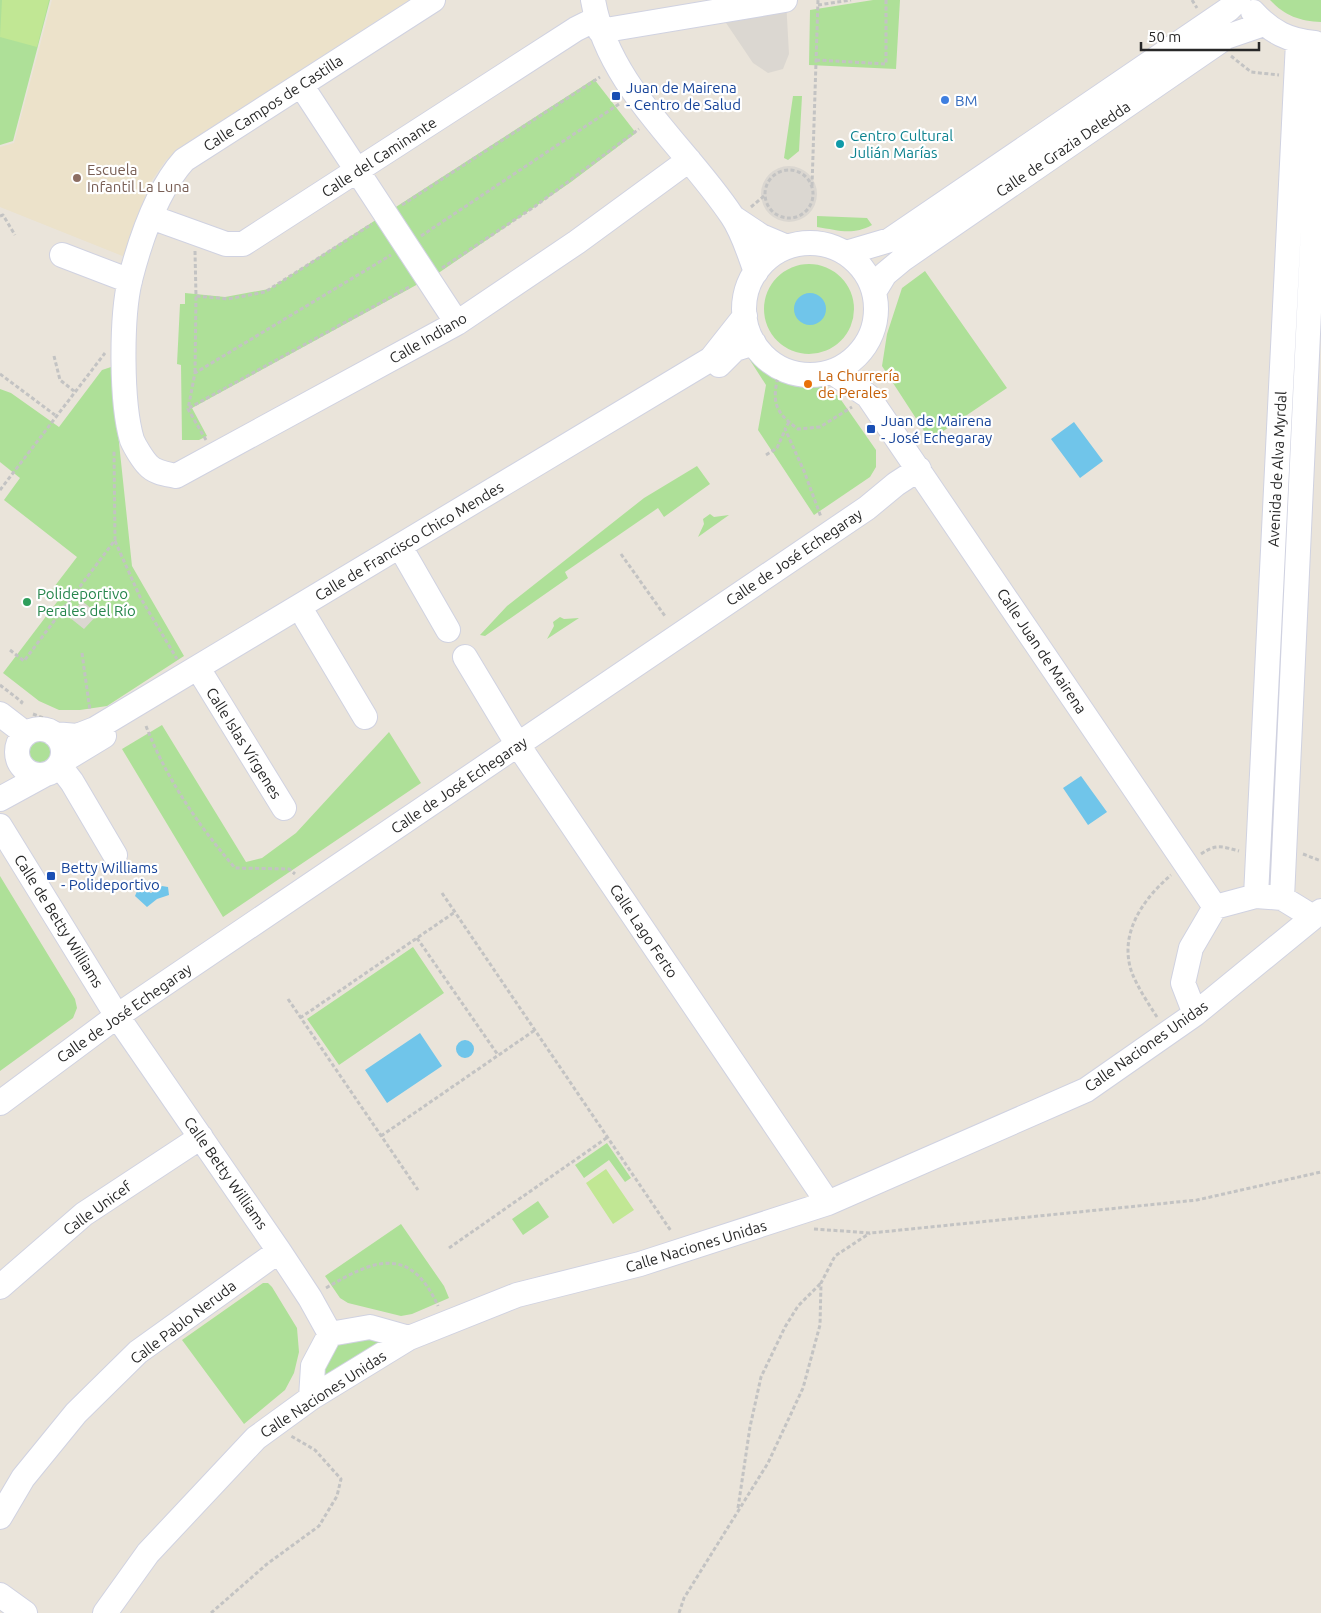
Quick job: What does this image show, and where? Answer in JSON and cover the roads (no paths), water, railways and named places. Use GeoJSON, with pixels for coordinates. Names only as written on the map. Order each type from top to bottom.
{"type":"FeatureCollection","features":[{"type":"Feature","properties":{"kind":"street","name":"Calle Campos de Castilla"},"geometry":{"type":"LineString","coordinates":[[149,466],[132,440],[125,393],[123,345],[130,281],[151,217],[170,176],[184,160],[433,0]]}},
{"type":"Feature","properties":{"kind":"street","name":"Calle del Caminante"},"geometry":{"type":"LineString","coordinates":[[151,217],[226,244],[243,244],[596,16],[785,0]]}},
{"type":"Feature","properties":{"kind":"street","name":"Calle de Grazia Deledda"},"geometry":{"type":"LineString","coordinates":[[874,292],[885,274],[903,259],[1215,32],[1238,0]]}},
{"type":"Feature","properties":{"kind":"street"},"geometry":{"type":"LineString","coordinates":[[1246,0],[1264,24],[1280,35],[1310,42]]}},
{"type":"Feature","properties":{"kind":"street"},"geometry":{"type":"LineString","coordinates":[[596,16],[611,56],[630,87],[711,188],[735,249],[738,273],[737,294],[721,336],[724,345]]}},
{"type":"Feature","properties":{"kind":"street","name":"Calle de Grazia Deledda"},"geometry":{"type":"LineString","coordinates":[[841,246],[890,240],[1215,32],[1264,24]]}},
{"type":"Feature","properties":{"kind":"street","name":"Avenida de Alva Myrdal"},"geometry":{"type":"LineString","coordinates":[[1256,896],[1297,74],[1310,42]]}},
{"type":"Feature","properties":{"kind":"street","name":"Avenida de Alva Myrdal"},"geometry":{"type":"LineString","coordinates":[[1282,898],[1321,52]]}},
{"type":"Feature","properties":{"kind":"street"},"geometry":{"type":"LineString","coordinates":[[301,86],[457,323]]}},
{"type":"Feature","properties":{"kind":"street","name":"Calle Indiano"},"geometry":{"type":"LineString","coordinates":[[149,466],[162,473],[176,476],[457,323],[577,242],[689,160]]}},
{"type":"Feature","properties":{"kind":"street"},"geometry":{"type":"LineString","coordinates":[[711,188],[746,209],[761,236],[841,246],[859,264],[874,292],[876,314],[872,334],[862,350],[848,363],[832,372],[812,376],[791,373],[773,364],[758,351],[748,333],[745,316],[747,288],[756,272],[771,256],[790,241]]}},
{"type":"Feature","properties":{"kind":"street"},"geometry":{"type":"LineString","coordinates":[[746,209],[748,248],[756,272]]}},
{"type":"Feature","properties":{"kind":"street"},"geometry":{"type":"LineString","coordinates":[[62,255],[130,281]]}},
{"type":"Feature","properties":{"kind":"street","name":"Calle de Francisco Chico Mendes"},"geometry":{"type":"LineString","coordinates":[[54,734],[77,736],[94,729],[711,360],[745,316]]}},
{"type":"Feature","properties":{"kind":"street","name":"Calle de Francisco Chico Mendes"},"geometry":{"type":"LineString","coordinates":[[0,799],[306,618],[695,383],[717,367],[735,349],[754,343]]}},
{"type":"Feature","properties":{"kind":"street","name":"Calle Juan de Mairena"},"geometry":{"type":"LineString","coordinates":[[862,350],[868,396]]}},
{"type":"Feature","properties":{"kind":"street","name":"Calle Juan de Mairena"},"geometry":{"type":"LineString","coordinates":[[832,372],[868,396],[1215,907]]}},
{"type":"Feature","properties":{"kind":"street","name":"Calle de José Echegaray"},"geometry":{"type":"LineString","coordinates":[[0,1102],[117,1016],[867,508],[896,484],[919,470]]}},
{"type":"Feature","properties":{"kind":"street"},"geometry":{"type":"LineString","coordinates":[[406,558],[448,630]]}},
{"type":"Feature","properties":{"kind":"street"},"geometry":{"type":"LineString","coordinates":[[306,618],[365,717]]}},
{"type":"Feature","properties":{"kind":"street","name":"Calle Lago Ferto"},"geometry":{"type":"LineString","coordinates":[[465,657],[518,745],[828,1203]]}},
{"type":"Feature","properties":{"kind":"street","name":"Calle Islas Vírgenes"},"geometry":{"type":"LineString","coordinates":[[204,678],[284,808]]}},
{"type":"Feature","properties":{"kind":"street"},"geometry":{"type":"LineString","coordinates":[[0,714],[22,743],[21,764],[26,769],[38,775],[55,767],[62,747],[54,734],[40,729],[22,743],[12,783],[0,794]]}},
{"type":"Feature","properties":{"kind":"street"},"geometry":{"type":"LineString","coordinates":[[55,767],[72,782],[114,855]]}},
{"type":"Feature","properties":{"kind":"street","name":"Calle de Betty Williams"},"geometry":{"type":"LineString","coordinates":[[0,826],[117,1016]]}},
{"type":"Feature","properties":{"kind":"street"},"geometry":{"type":"LineString","coordinates":[[1195,1014],[1183,983],[1191,948],[1215,907],[1256,896],[1282,898],[1317,914]]}},
{"type":"Feature","properties":{"kind":"street","name":"Calle Naciones Unidas"},"geometry":{"type":"LineString","coordinates":[[105,1613],[148,1553],[256,1438],[312,1398],[409,1338],[517,1295],[640,1264],[828,1203],[1086,1090],[1195,1014],[1317,914]]}},
{"type":"Feature","properties":{"kind":"street","name":"Calle Betty Williams"},"geometry":{"type":"LineString","coordinates":[[117,1016],[279,1251],[310,1298],[330,1334]]}},
{"type":"Feature","properties":{"kind":"street","name":"Calle Unicef"},"geometry":{"type":"LineString","coordinates":[[0,1287],[84,1214],[201,1137]]}},
{"type":"Feature","properties":{"kind":"street","name":"Calle Pablo Neruda"},"geometry":{"type":"LineString","coordinates":[[0,1517],[23,1478],[76,1413],[138,1352],[279,1251]]}},
{"type":"Feature","properties":{"kind":"street"},"geometry":{"type":"LineString","coordinates":[[312,1398],[313,1366],[330,1334],[370,1327],[409,1338]]}},
{"type":"Feature","properties":{"kind":"street"},"geometry":{"type":"LineString","coordinates":[[0,1595],[25,1613]]}},
{"type":"Feature","properties":{"kind":"water"},"geometry":{"type":"Polygon","coordinates":[[[810,293],[816,294],[821,298],[825,303],[825,315],[821,320],[816,324],[810,325],[804,324],[799,320],[795,315],[794,309],[795,303],[799,298],[804,294],[810,293]]]}},
{"type":"Feature","properties":{"kind":"water"},"geometry":{"type":"Polygon","coordinates":[[[1074,422],[1103,461],[1080,478],[1051,439],[1074,422]]]}},
{"type":"Feature","properties":{"kind":"water"},"geometry":{"type":"Polygon","coordinates":[[[1081,776],[1107,812],[1088,825],[1063,788],[1081,776]]]}},
{"type":"Feature","properties":{"kind":"water"},"geometry":{"type":"Polygon","coordinates":[[[162,886],[168,887],[169,895],[157,899],[147,907],[135,896],[138,889],[151,893],[162,886]]]}},
{"type":"Feature","properties":{"kind":"water"},"geometry":{"type":"Polygon","coordinates":[[[420,1033],[442,1066],[387,1103],[365,1070],[420,1033]]]}},
{"type":"Feature","properties":{"kind":"water"},"geometry":{"type":"Polygon","coordinates":[[[465,1040],[471,1043],[474,1049],[471,1055],[465,1058],[459,1055],[456,1049],[459,1043],[465,1040]]]}},
{"type":"Feature","properties":{"kind":"place","name":"Juan de Mairena - Centro de Salud"},"geometry":{"type":"Point","coordinates":[616,96]}},
{"type":"Feature","properties":{"kind":"place","name":"BM"},"geometry":{"type":"Point","coordinates":[945,100]}},
{"type":"Feature","properties":{"kind":"place","name":"Centro Cultural Julián Marías"},"geometry":{"type":"Point","coordinates":[840,144]}},
{"type":"Feature","properties":{"kind":"place","name":"Escuela Infantil La Luna"},"geometry":{"type":"Point","coordinates":[77,178]}},
{"type":"Feature","properties":{"kind":"place","name":"La Churrería de Perales"},"geometry":{"type":"Point","coordinates":[808,384]}},
{"type":"Feature","properties":{"kind":"place","name":"Juan de Mairena - José Echegaray"},"geometry":{"type":"Point","coordinates":[871,429]}},
{"type":"Feature","properties":{"kind":"place","name":"Polideportivo Perales del Río"},"geometry":{"type":"Point","coordinates":[27,602]}},
{"type":"Feature","properties":{"kind":"place","name":"Betty Williams - Polideportivo"},"geometry":{"type":"Point","coordinates":[51,876]}}]}
